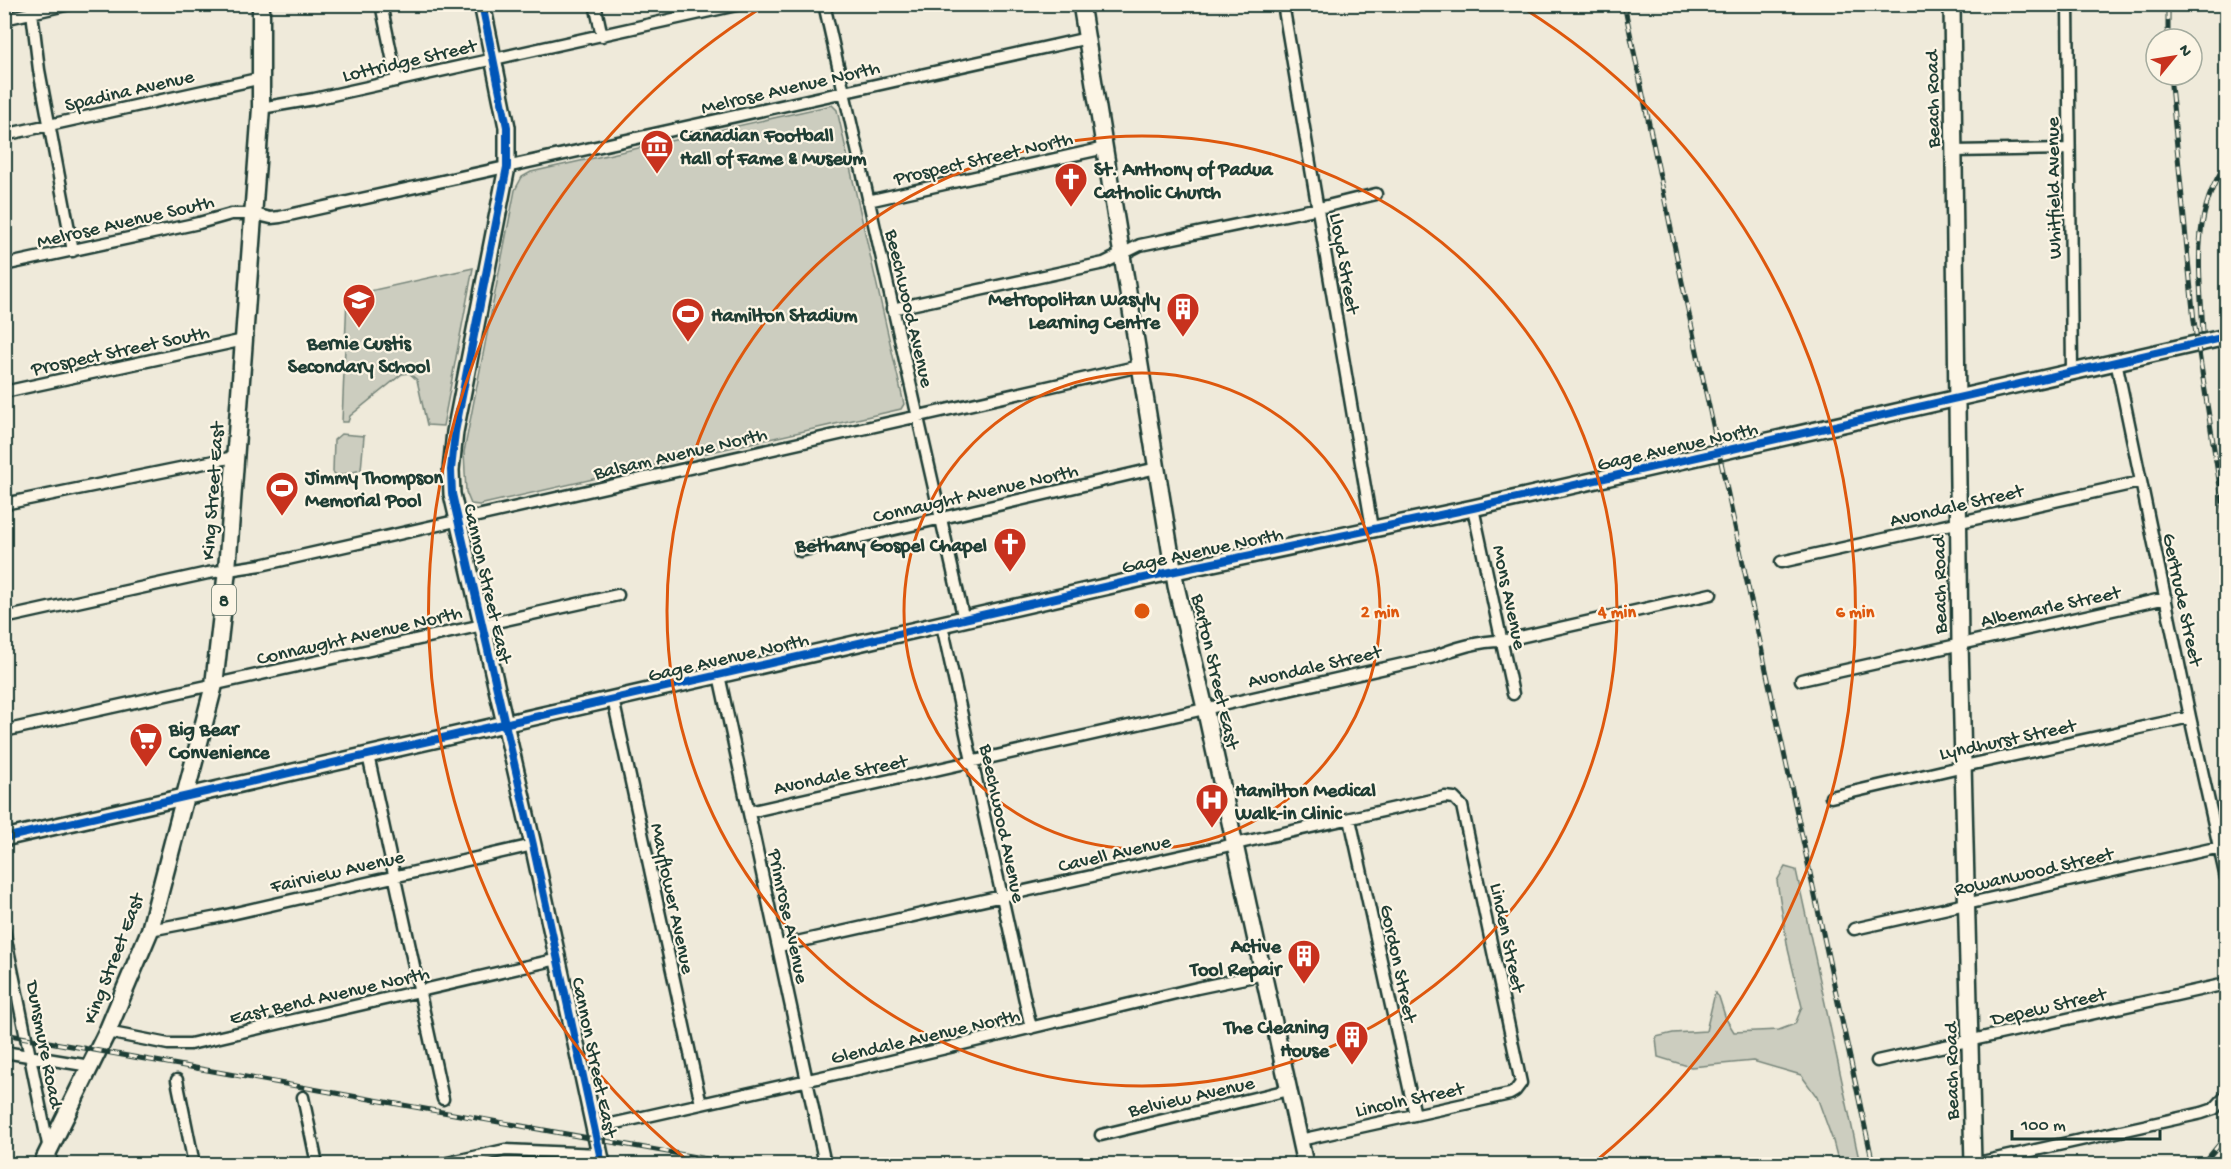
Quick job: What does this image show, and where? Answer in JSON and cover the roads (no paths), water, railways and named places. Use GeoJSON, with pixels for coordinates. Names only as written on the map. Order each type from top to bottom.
{"type":"FeatureCollection","features":[{"type":"Feature","properties":{"kind":"main road","name":"King Street East"},"geometry":{"type":"LineString","coordinates":[[48,1160],[107,1032],[150,930],[214,685],[227,570],[254,214],[262,78],[261,4]]}},
{"type":"Feature","properties":{"kind":"main road","name":"Cannon Street East"},"geometry":{"type":"LineString","coordinates":[[482,4],[507,127],[507,167],[455,432],[451,470],[452,494],[533,844],[601,1159]]}},
{"type":"Feature","properties":{"kind":"main road","name":"Barton Street East"},"geometry":{"type":"LineString","coordinates":[[1081,4],[1174,572],[1305,1164]]}},
{"type":"Feature","properties":{"kind":"main road","name":"Beach Road"},"geometry":{"type":"LineString","coordinates":[[1952,4],[1960,643],[1973,1164]]}},
{"type":"Feature","properties":{"kind":"main road","name":"Gage Avenue North"},"geometry":{"type":"LineString","coordinates":[[4,838],[1174,572],[1473,508],[2226,336]]}},
{"type":"Feature","properties":{"kind":"street"},"geometry":{"type":"LineString","coordinates":[[4,19],[31,9],[70,4]]}},
{"type":"Feature","properties":{"kind":"street"},"geometry":{"type":"LineString","coordinates":[[381,4],[397,81]]}},
{"type":"Feature","properties":{"kind":"street"},"geometry":{"type":"LineString","coordinates":[[595,4],[602,36]]}},
{"type":"Feature","properties":{"kind":"street","name":"Lottridge Street"},"geometry":{"type":"LineString","coordinates":[[261,108],[602,36],[708,8],[741,4]]}},
{"type":"Feature","properties":{"kind":"street","name":"Beechwood Avenue"},"geometry":{"type":"LineString","coordinates":[[824,4],[964,620]]}},
{"type":"Feature","properties":{"kind":"street","name":"Lloyd Street"},"geometry":{"type":"LineString","coordinates":[[1283,4],[1372,528]]}},
{"type":"Feature","properties":{"kind":"street","name":"Whitfield Avenue"},"geometry":{"type":"LineString","coordinates":[[2068,4],[2072,370]]}},
{"type":"Feature","properties":{"kind":"street"},"geometry":{"type":"LineString","coordinates":[[31,9],[39,70],[73,251]]}},
{"type":"Feature","properties":{"kind":"street","name":"Melrose Avenue North"},"geometry":{"type":"LineString","coordinates":[[254,214],[271,218],[280,217],[1088,38]]}},
{"type":"Feature","properties":{"kind":"street","name":"Spadina Avenue"},"geometry":{"type":"LineString","coordinates":[[4,135],[262,78]]}},
{"type":"Feature","properties":{"kind":"street","name":"Prospect Street North"},"geometry":{"type":"LineString","coordinates":[[868,201],[1105,148]]}},
{"type":"Feature","properties":{"kind":"street"},"geometry":{"type":"LineString","coordinates":[[1953,151],[2069,149]]}},
{"type":"Feature","properties":{"kind":"street"},"geometry":{"type":"LineString","coordinates":[[892,309],[1104,263],[1140,245],[1376,194]]}},
{"type":"Feature","properties":{"kind":"street","name":"Melrose Avenue South"},"geometry":{"type":"LineString","coordinates":[[4,265],[231,214],[254,214]]}},
{"type":"Feature","properties":{"kind":"street","name":"Prospect Street South"},"geometry":{"type":"LineString","coordinates":[[4,392],[244,340]]}},
{"type":"Feature","properties":{"kind":"street","name":"Gertrude Street"},"geometry":{"type":"LineString","coordinates":[[2116,361],[2226,878]]}},
{"type":"Feature","properties":{"kind":"street","name":"Balsam Avenue North"},"geometry":{"type":"LineString","coordinates":[[4,618],[227,570],[261,565],[1140,366]]}},
{"type":"Feature","properties":{"kind":"street"},"geometry":{"type":"LineString","coordinates":[[4,504],[234,457]]}},
{"type":"Feature","properties":{"kind":"street","name":"Connaught Avenue North"},"geometry":{"type":"LineString","coordinates":[[800,551],[1157,468]]}},
{"type":"Feature","properties":{"kind":"street","name":"Avondale Street"},"geometry":{"type":"LineString","coordinates":[[1781,562],[2140,482]]}},
{"type":"Feature","properties":{"kind":"street","name":"Mons Avenue"},"geometry":{"type":"LineString","coordinates":[[1473,508],[1513,694]]}},
{"type":"Feature","properties":{"kind":"street","name":"Avondale Street"},"geometry":{"type":"LineString","coordinates":[[749,812],[1434,657],[1492,641],[1502,641],[1710,594]]}},
{"type":"Feature","properties":{"kind":"street","name":"Connaught Avenue North"},"geometry":{"type":"LineString","coordinates":[[4,731],[618,595]]}},
{"type":"Feature","properties":{"kind":"street","name":"Albemarle Street"},"geometry":{"type":"LineString","coordinates":[[1801,680],[2166,598]]}},
{"type":"Feature","properties":{"kind":"street","name":"Beechwood Avenue"},"geometry":{"type":"LineString","coordinates":[[942,626],[1031,1028]]}},
{"type":"Feature","properties":{"kind":"street","name":"Primrose Avenue"},"geometry":{"type":"LineString","coordinates":[[719,675],[825,1164]]}},
{"type":"Feature","properties":{"kind":"street","name":"Mayflower Avenue"},"geometry":{"type":"LineString","coordinates":[[613,699],[701,1104]]}},
{"type":"Feature","properties":{"kind":"street","name":"Lyndhurst Street"},"geometry":{"type":"LineString","coordinates":[[1831,797],[1964,765],[2190,717]]}},
{"type":"Feature","properties":{"kind":"street"},"geometry":{"type":"LineString","coordinates":[[368,755],[443,1099]]}},
{"type":"Feature","properties":{"kind":"street","name":"Cavell Avenue"},"geometry":{"type":"LineString","coordinates":[[779,946],[1445,797],[1457,800]]}},
{"type":"Feature","properties":{"kind":"street","name":"Linden Street"},"geometry":{"type":"LineString","coordinates":[[1457,800],[1462,806],[1521,1083]]}},
{"type":"Feature","properties":{"kind":"street","name":"Gordon Street"},"geometry":{"type":"LineString","coordinates":[[1350,819],[1415,1115]]}},
{"type":"Feature","properties":{"kind":"street","name":"Fairview Avenue"},"geometry":{"type":"LineString","coordinates":[[150,930],[218,917],[533,844]]}},
{"type":"Feature","properties":{"kind":"street","name":"Rowanwood Street"},"geometry":{"type":"LineString","coordinates":[[1854,929],[2220,847]]}},
{"type":"Feature","properties":{"kind":"street","name":"Dunsmure Road"},"geometry":{"type":"LineString","coordinates":[[4,930],[31,1057],[48,1160]]}},
{"type":"Feature","properties":{"kind":"street","name":"East Bend Avenue North"},"geometry":{"type":"LineString","coordinates":[[107,1032],[168,1044],[190,1044],[558,959]]}},
{"type":"Feature","properties":{"kind":"street","name":"Glendale Avenue North"},"geometry":{"type":"LineString","coordinates":[[594,1128],[1264,974]]}},
{"type":"Feature","properties":{"kind":"street","name":"Depew Street"},"geometry":{"type":"LineString","coordinates":[[1877,1061],[2226,984]]}},
{"type":"Feature","properties":{"kind":"street"},"geometry":{"type":"LineString","coordinates":[[4,1052],[90,1066]]}},
{"type":"Feature","properties":{"kind":"street"},"geometry":{"type":"LineString","coordinates":[[177,1080],[194,1164]]}},
{"type":"Feature","properties":{"kind":"street","name":"Lincoln Street"},"geometry":{"type":"LineString","coordinates":[[1300,1140],[1510,1094],[1521,1083]]}},
{"type":"Feature","properties":{"kind":"street","name":"Belview Avenue"},"geometry":{"type":"LineString","coordinates":[[1101,1135],[1288,1090]]}},
{"type":"Feature","properties":{"kind":"street"},"geometry":{"type":"LineString","coordinates":[[1973,1164],[2202,1113],[2214,1109],[2226,1096]]}},
{"type":"Feature","properties":{"kind":"street"},"geometry":{"type":"LineString","coordinates":[[303,1097],[317,1164]]}},
{"type":"Feature","properties":{"kind":"street"},"geometry":{"type":"LineString","coordinates":[[443,1164],[505,1150],[601,1159]]}},
{"type":"Feature","properties":{"kind":"railway"},"geometry":{"type":"LineString","coordinates":[[1624,4],[1873,1164]]}},
{"type":"Feature","properties":{"kind":"railway"},"geometry":{"type":"LineString","coordinates":[[2168,4],[2168,27]]}},
{"type":"Feature","properties":{"kind":"railway"},"geometry":{"type":"LineString","coordinates":[[2171,87],[2194,321],[2226,525]]}},
{"type":"Feature","properties":{"kind":"railway"},"geometry":{"type":"LineString","coordinates":[[2203,332],[2199,267],[2202,224],[2207,204],[2226,164]]}},
{"type":"Feature","properties":{"kind":"railway"},"geometry":{"type":"LineString","coordinates":[[4,1034],[735,1164]]}},
{"type":"Feature","properties":{"kind":"railway"},"geometry":{"type":"LineString","coordinates":[[2203,1164],[2226,1136]]}},
{"type":"Feature","properties":{"kind":"place","name":"Canadian Football Hall of Fame & Museum"},"geometry":{"type":"Point","coordinates":[657,175]}},
{"type":"Feature","properties":{"kind":"place","name":"St. Anthony of Padua Catholic Church"},"geometry":{"type":"Point","coordinates":[1071,208]}},
{"type":"Feature","properties":{"kind":"place","name":"Bernie Custis Secondary School"},"geometry":{"type":"Point","coordinates":[359,329]}},
{"type":"Feature","properties":{"kind":"place","name":"Metropolitan Wasyly Learning Centre"},"geometry":{"type":"Point","coordinates":[1183,338]}},
{"type":"Feature","properties":{"kind":"place","name":"Hamilton Stadium"},"geometry":{"type":"Point","coordinates":[688,343]}},
{"type":"Feature","properties":{"kind":"place","name":"Jimmy Thompson Memorial Pool"},"geometry":{"type":"Point","coordinates":[282,517]}},
{"type":"Feature","properties":{"kind":"place","name":"Bethany Gospel Chapel"},"geometry":{"type":"Point","coordinates":[1010,573]}},
{"type":"Feature","properties":{"kind":"place","name":"Big Bear Convenience"},"geometry":{"type":"Point","coordinates":[146,768]}},
{"type":"Feature","properties":{"kind":"place","name":"Hamilton Medical Walk-in Clinic"},"geometry":{"type":"Point","coordinates":[1212,829]}},
{"type":"Feature","properties":{"kind":"place","name":"Active Tool Repair"},"geometry":{"type":"Point","coordinates":[1304,985]}},
{"type":"Feature","properties":{"kind":"place","name":"The Cleaning House"},"geometry":{"type":"Point","coordinates":[1352,1066]}}]}
